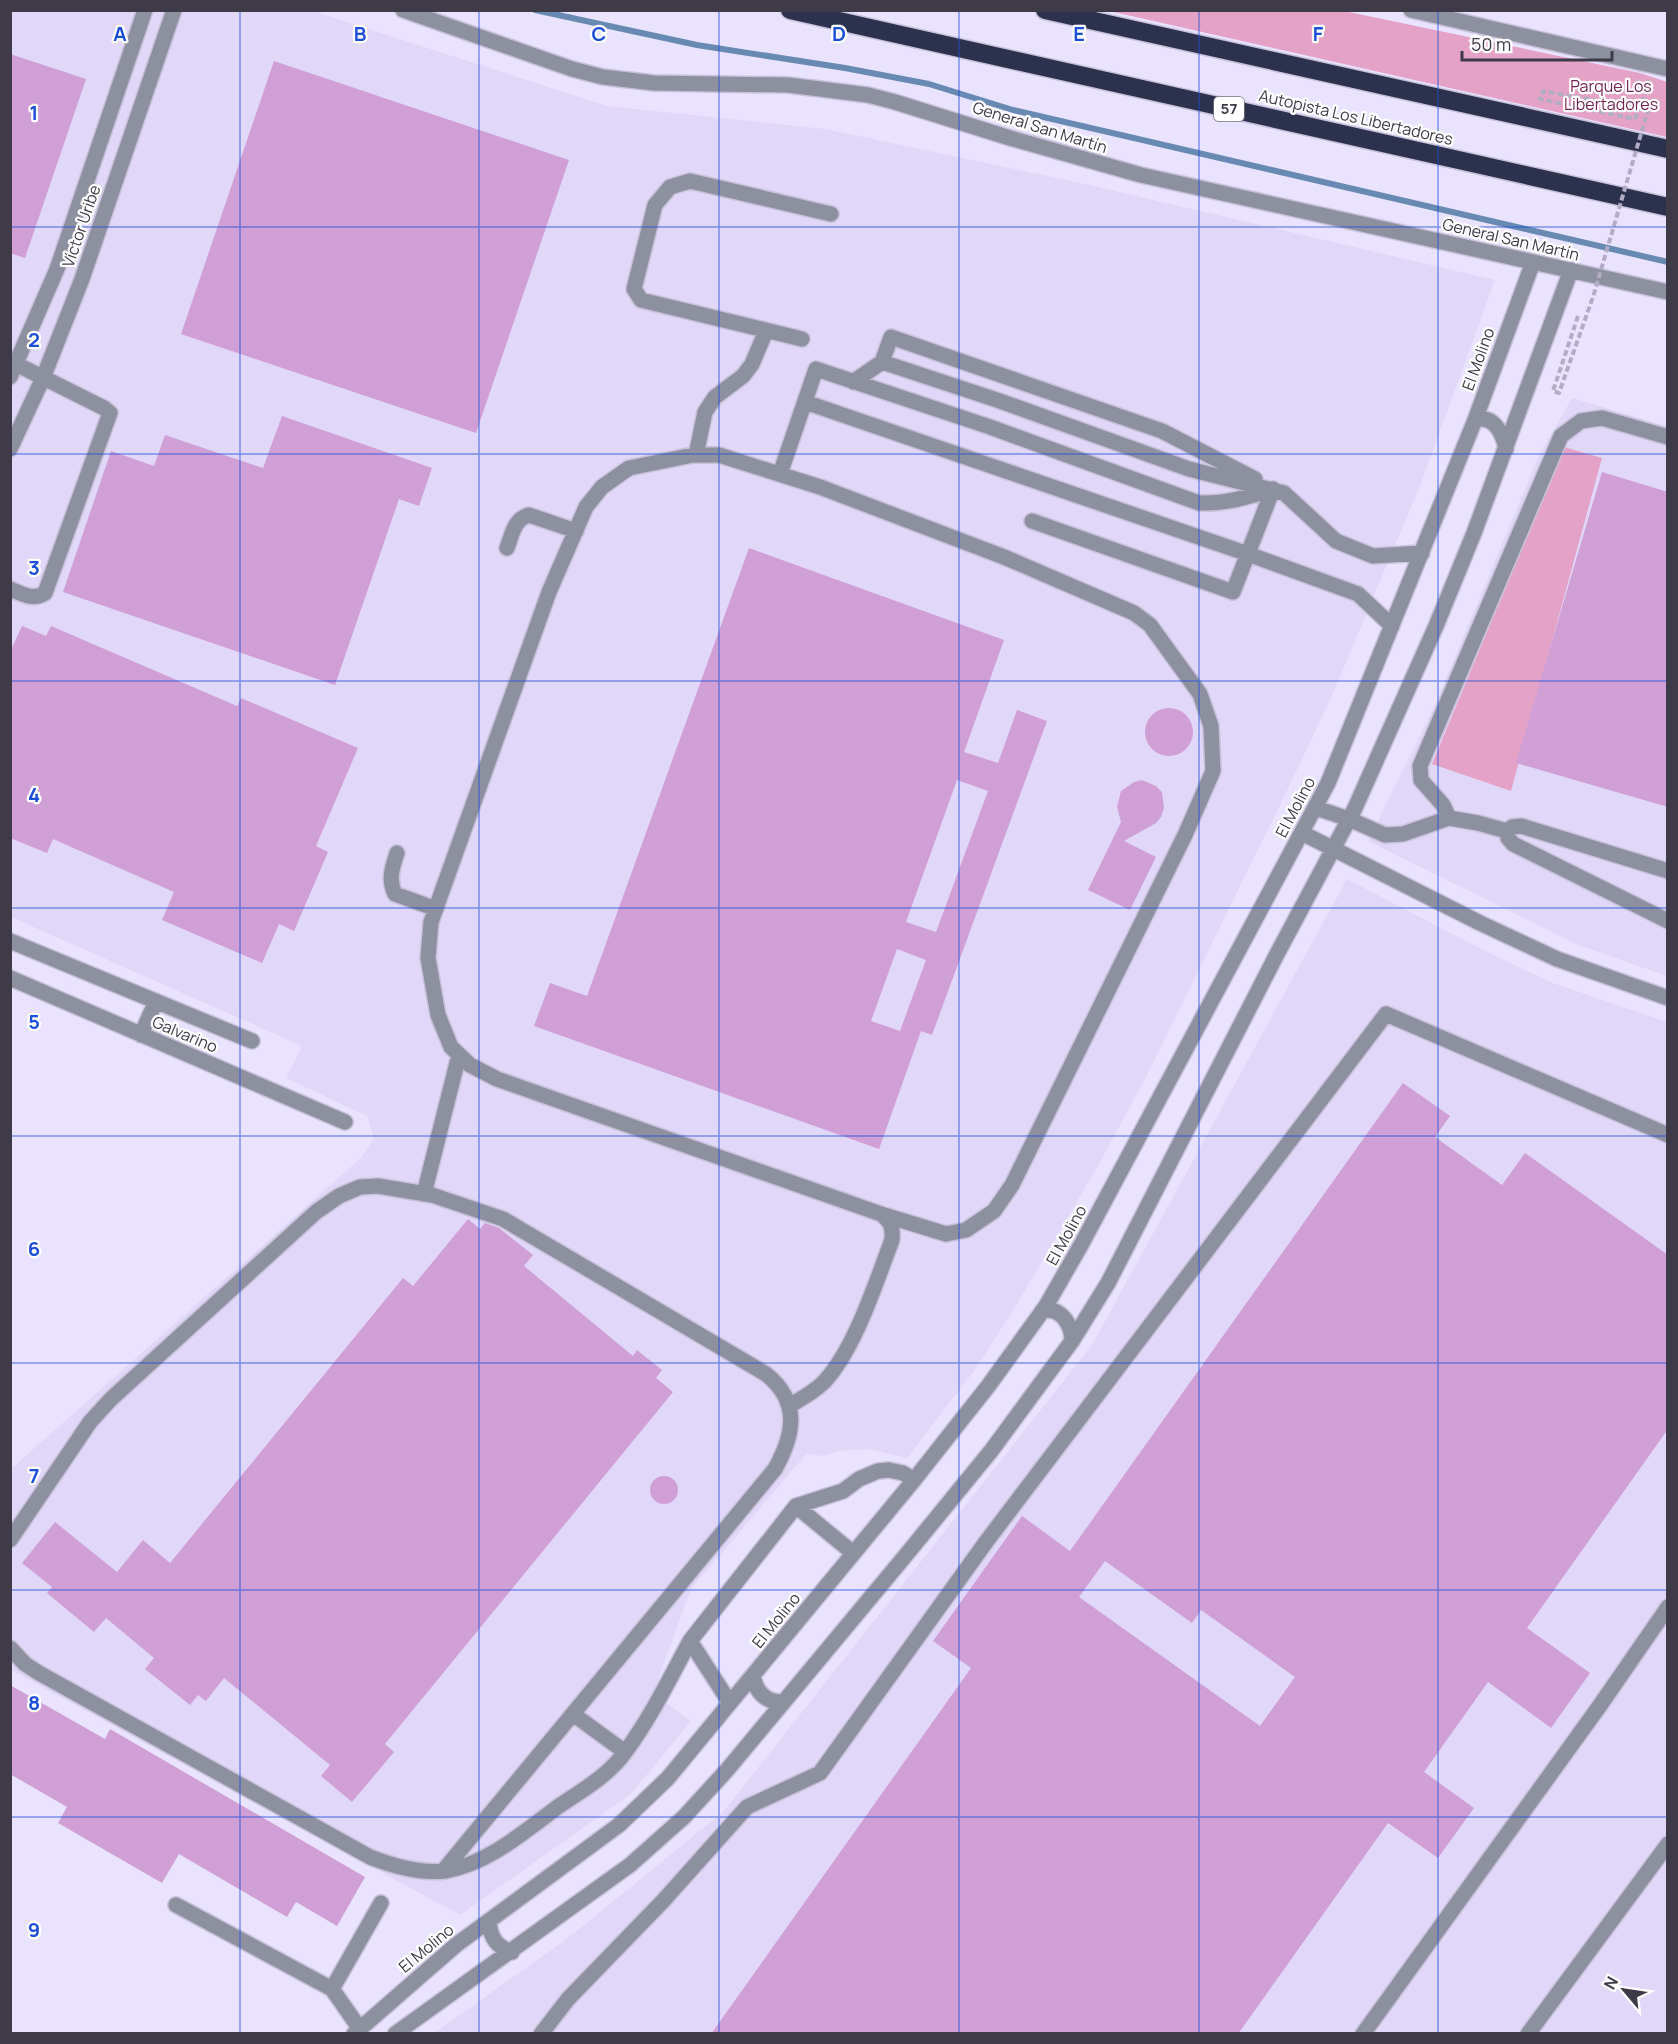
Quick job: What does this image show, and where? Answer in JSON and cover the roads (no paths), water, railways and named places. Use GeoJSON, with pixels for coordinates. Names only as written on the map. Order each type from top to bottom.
{"type":"FeatureCollection","features":[{"type":"Feature","properties":{"kind":"highway","name":"Autopista Los Libertadores"},"geometry":{"type":"LineString","coordinates":[[790,10],[1668,207]]}},
{"type":"Feature","properties":{"kind":"highway"},"geometry":{"type":"LineString","coordinates":[[1045,10],[1668,149]]}},
{"type":"Feature","properties":{"kind":"street","name":"Víctor Uribe"},"geometry":{"type":"LineString","coordinates":[[13,370],[57,269],[145,10]]}},
{"type":"Feature","properties":{"kind":"street","name":"Víctor Uribe"},"geometry":{"type":"LineString","coordinates":[[10,449],[43,378],[82,279],[174,10]]}},
{"type":"Feature","properties":{"kind":"street","name":"General San Martín"},"geometry":{"type":"LineString","coordinates":[[403,10],[572,69],[603,77],[654,83],[797,86],[868,95],[1141,176],[1668,292]]}},
{"type":"Feature","properties":{"kind":"street"},"geometry":{"type":"LineString","coordinates":[[1411,10],[1668,69]]}},
{"type":"Feature","properties":{"kind":"street"},"geometry":{"type":"LineString","coordinates":[[802,339],[641,300],[634,289],[655,205],[670,187],[690,181],[831,213]]}},
{"type":"Feature","properties":{"kind":"street","name":"El Molino"},"geometry":{"type":"LineString","coordinates":[[357,2031],[456,1945],[591,1846],[645,1802],[753,1676],[914,1480],[989,1385],[1042,1311],[1081,1245],[1328,783],[1475,420],[1533,262]]}},
{"type":"Feature","properties":{"kind":"street"},"geometry":{"type":"LineString","coordinates":[[395,2034],[630,1865],[684,1818],[727,1770],[991,1451],[1072,1341],[1108,1283],[1349,819],[1436,626],[1506,449],[1571,270]]}},
{"type":"Feature","properties":{"kind":"street"},"geometry":{"type":"LineString","coordinates":[[696,455],[705,412],[715,397],[743,376],[752,364],[766,331]]}},
{"type":"Feature","properties":{"kind":"street"},"geometry":{"type":"LineString","coordinates":[[853,382],[882,362],[891,337],[1162,431],[1273,489]]}},
{"type":"Feature","properties":{"kind":"street"},"geometry":{"type":"LineString","coordinates":[[882,362],[997,400],[1189,469],[1284,493],[1336,541],[1373,556],[1422,552]]}},
{"type":"Feature","properties":{"kind":"street"},"geometry":{"type":"LineString","coordinates":[[780,474],[816,369],[990,427],[1199,503],[1233,502],[1273,489]]}},
{"type":"Feature","properties":{"kind":"street"},"geometry":{"type":"LineString","coordinates":[[10,589],[30,597],[39,597],[45,593],[110,413],[43,378],[13,370]]}},
{"type":"Feature","properties":{"kind":"street"},"geometry":{"type":"LineString","coordinates":[[805,402],[1358,594],[1392,627]]}},
{"type":"Feature","properties":{"kind":"street"},"geometry":{"type":"LineString","coordinates":[[1449,818],[1443,805],[1421,780],[1420,766],[1561,436],[1581,422],[1602,418],[1668,437]]}},
{"type":"Feature","properties":{"kind":"street"},"geometry":{"type":"LineString","coordinates":[[1475,420],[1482,419],[1495,425],[1503,436],[1506,449]]}},
{"type":"Feature","properties":{"kind":"street"},"geometry":{"type":"LineString","coordinates":[[696,455],[719,455],[780,474],[1005,557],[1134,613],[1150,625],[1200,694],[1211,726],[1213,771],[1185,835],[1012,1185],[994,1211],[966,1230],[946,1234],[881,1214],[497,1079],[470,1065],[451,1047],[438,1015],[428,958],[431,922],[549,592],[586,507],[602,487],[628,468],[696,455]]}},
{"type":"Feature","properties":{"kind":"street"},"geometry":{"type":"LineString","coordinates":[[1032,521],[1233,592],[1273,489]]}},
{"type":"Feature","properties":{"kind":"street"},"geometry":{"type":"LineString","coordinates":[[507,548],[516,524],[521,517],[529,515],[576,531]]}},
{"type":"Feature","properties":{"kind":"street"},"geometry":{"type":"LineString","coordinates":[[1316,808],[1385,835],[1402,834],[1449,818],[1507,831]]}},
{"type":"Feature","properties":{"kind":"street"},"geometry":{"type":"LineString","coordinates":[[1507,831],[1512,827],[1521,826],[1668,871]]}},
{"type":"Feature","properties":{"kind":"street"},"geometry":{"type":"LineString","coordinates":[[1507,831],[1508,838],[1513,844],[1668,921]]}},
{"type":"Feature","properties":{"kind":"street"},"geometry":{"type":"LineString","coordinates":[[1302,833],[1480,923],[1557,959],[1668,998]]}},
{"type":"Feature","properties":{"kind":"street"},"geometry":{"type":"LineString","coordinates":[[397,854],[392,869],[391,885],[395,894],[436,909]]}},
{"type":"Feature","properties":{"kind":"street","name":"Galvarino"},"geometry":{"type":"LineString","coordinates":[[10,941],[252,1041]]}},
{"type":"Feature","properties":{"kind":"street","name":"Galvarino"},"geometry":{"type":"LineString","coordinates":[[10,978],[345,1122]]}},
{"type":"Feature","properties":{"kind":"street"},"geometry":{"type":"LineString","coordinates":[[141,1035],[156,1001]]}},
{"type":"Feature","properties":{"kind":"street"},"geometry":{"type":"LineString","coordinates":[[541,2034],[568,1999],[663,1901],[747,1807],[820,1773],[986,1542],[1386,1014],[1665,1130]]}},
{"type":"Feature","properties":{"kind":"street"},"geometry":{"type":"LineString","coordinates":[[424,1194],[459,1055]]}},
{"type":"Feature","properties":{"kind":"street"},"geometry":{"type":"LineString","coordinates":[[10,1540],[90,1422],[111,1400],[316,1212],[339,1196],[360,1187],[378,1186],[424,1194],[502,1219],[766,1374],[777,1383],[789,1406],[791,1434],[786,1450],[775,1469],[443,1871]]}},
{"type":"Feature","properties":{"kind":"street"},"geometry":{"type":"LineString","coordinates":[[789,1406],[824,1383],[838,1363],[863,1316],[892,1240],[893,1228],[889,1220],[881,1214]]}},
{"type":"Feature","properties":{"kind":"street"},"geometry":{"type":"LineString","coordinates":[[1042,1311],[1049,1310],[1062,1316],[1070,1327],[1072,1341]]}},
{"type":"Feature","properties":{"kind":"street"},"geometry":{"type":"LineString","coordinates":[[10,1648],[25,1664],[39,1673],[370,1857],[394,1866],[443,1871],[464,1866],[497,1851],[609,1771],[625,1752],[659,1698],[690,1641],[796,1506],[843,1491],[859,1479],[878,1471],[903,1473],[914,1480]]}},
{"type":"Feature","properties":{"kind":"street"},"geometry":{"type":"LineString","coordinates":[[796,1506],[853,1553]]}},
{"type":"Feature","properties":{"kind":"street"},"geometry":{"type":"LineString","coordinates":[[1363,2034],[1594,1714],[1668,1607]]}},
{"type":"Feature","properties":{"kind":"street"},"geometry":{"type":"LineString","coordinates":[[690,1641],[730,1703]]}},
{"type":"Feature","properties":{"kind":"street"},"geometry":{"type":"LineString","coordinates":[[753,1676],[755,1686],[764,1697],[782,1702]]}},
{"type":"Feature","properties":{"kind":"street"},"geometry":{"type":"LineString","coordinates":[[573,1714],[625,1752]]}},
{"type":"Feature","properties":{"kind":"street"},"geometry":{"type":"LineString","coordinates":[[1528,2034],[1668,1844]]}},
{"type":"Feature","properties":{"kind":"street"},"geometry":{"type":"LineString","coordinates":[[332,1989],[381,1903]]}},
{"type":"Feature","properties":{"kind":"street"},"geometry":{"type":"LineString","coordinates":[[176,1905],[332,1989],[357,2031]]}},
{"type":"Feature","properties":{"kind":"street"},"geometry":{"type":"LineString","coordinates":[[489,1921],[494,1941],[512,1952]]}},
{"type":"Feature","properties":{"kind":"waterway"},"geometry":{"type":"LineString","coordinates":[[535,10],[697,45],[845,68],[929,84],[1013,110],[1668,262]]}},
{"type":"Feature","properties":{"kind":"park label","name":"Parque Los Libertadores"},"geometry":{"type":"Point","coordinates":[1611,95]}}]}
